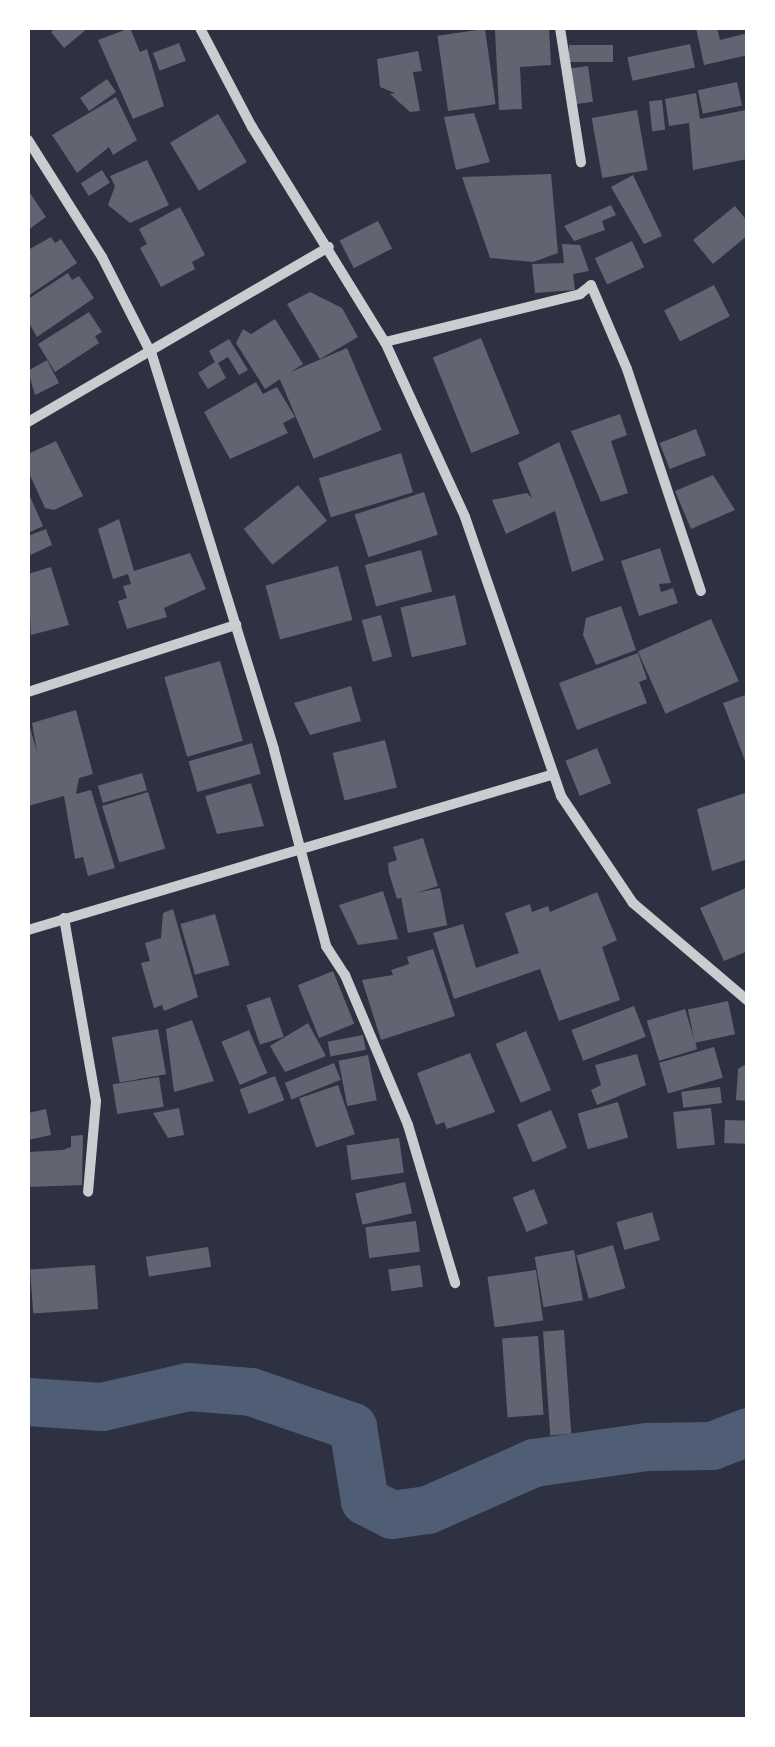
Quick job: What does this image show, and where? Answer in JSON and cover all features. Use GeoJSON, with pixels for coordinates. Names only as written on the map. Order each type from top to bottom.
{"type":"FeatureCollection","features":[{"type":"Feature","properties":{"kind":"street"},"geometry":{"type":"LineString","coordinates":[[200,28],[252,127],[385,342],[465,517],[551,775],[633,903],[748,1002]]}},
{"type":"Feature","properties":{"kind":"street"},"geometry":{"type":"LineString","coordinates":[[560,28],[580,162]]}},
{"type":"Feature","properties":{"kind":"street"},"geometry":{"type":"LineString","coordinates":[[28,140],[102,257],[152,354],[301,846],[326,946],[345,975],[408,1125],[455,1283]]}},
{"type":"Feature","properties":{"kind":"street"},"geometry":{"type":"LineString","coordinates":[[28,422],[152,354],[329,247]]}},
{"type":"Feature","properties":{"kind":"street"},"geometry":{"type":"LineString","coordinates":[[385,342],[580,294],[591,284],[627,369],[701,591]]}},
{"type":"Feature","properties":{"kind":"street"},"geometry":{"type":"LineString","coordinates":[[28,692],[236,625]]}},
{"type":"Feature","properties":{"kind":"street"},"geometry":{"type":"LineString","coordinates":[[28,930],[551,775]]}},
{"type":"Feature","properties":{"kind":"street"},"geometry":{"type":"LineString","coordinates":[[64,918],[96,1101],[88,1192]]}},
{"type":"Feature","properties":{"kind":"building"},"geometry":{"type":"Polygon","coordinates":[[[56,28],[88,28],[64,48],[51,32],[56,28]]]}},
{"type":"Feature","properties":{"kind":"building"},"geometry":{"type":"Polygon","coordinates":[[[130,28],[140,52],[147,49],[164,106],[133,119],[98,40],[130,28]]]}},
{"type":"Feature","properties":{"kind":"building"},"geometry":{"type":"Polygon","coordinates":[[[549,28],[551,65],[520,67],[522,109],[499,110],[495,30],[549,28]]]}},
{"type":"Feature","properties":{"kind":"building"},"geometry":{"type":"Polygon","coordinates":[[[696,28],[717,28],[720,40],[748,33],[748,55],[704,65],[696,28]]]}},
{"type":"Feature","properties":{"kind":"building"},"geometry":{"type":"Polygon","coordinates":[[[485,29],[496,104],[448,111],[437,36],[485,29]]]}},
{"type":"Feature","properties":{"kind":"building"},"geometry":{"type":"Polygon","coordinates":[[[179,43],[186,61],[160,71],[153,53],[179,43]]]}},
{"type":"Feature","properties":{"kind":"building"},"geometry":{"type":"Polygon","coordinates":[[[690,44],[695,67],[632,81],[627,57],[690,44]]]}},
{"type":"Feature","properties":{"kind":"building"},"geometry":{"type":"Polygon","coordinates":[[[569,45],[613,45],[613,62],[569,62],[569,45]]]}},
{"type":"Feature","properties":{"kind":"building"},"geometry":{"type":"Polygon","coordinates":[[[418,51],[422,71],[413,72],[420,111],[410,112],[390,94],[395,93],[380,87],[377,59],[418,51]]]}},
{"type":"Feature","properties":{"kind":"building"},"geometry":{"type":"Polygon","coordinates":[[[588,66],[593,102],[575,104],[570,69],[588,66]]]}},
{"type":"Feature","properties":{"kind":"building"},"geometry":{"type":"Polygon","coordinates":[[[107,79],[116,92],[89,111],[80,98],[107,79]]]}},
{"type":"Feature","properties":{"kind":"building"},"geometry":{"type":"Polygon","coordinates":[[[737,82],[742,105],[703,114],[698,90],[737,82]]]}},
{"type":"Feature","properties":{"kind":"building"},"geometry":{"type":"Polygon","coordinates":[[[696,93],[700,119],[746,110],[747,159],[693,170],[689,123],[669,126],[665,99],[696,93]]]}},
{"type":"Feature","properties":{"kind":"building"},"geometry":{"type":"Polygon","coordinates":[[[116,97],[137,140],[113,155],[109,147],[77,173],[52,135],[116,97]]]}},
{"type":"Feature","properties":{"kind":"building"},"geometry":{"type":"Polygon","coordinates":[[[662,100],[665,130],[652,131],[649,101],[662,100]]]}},
{"type":"Feature","properties":{"kind":"building"},"geometry":{"type":"Polygon","coordinates":[[[637,110],[648,170],[602,178],[592,118],[637,110]]]}},
{"type":"Feature","properties":{"kind":"building"},"geometry":{"type":"Polygon","coordinates":[[[474,113],[490,162],[456,170],[444,117],[474,113]]]}},
{"type":"Feature","properties":{"kind":"building"},"geometry":{"type":"Polygon","coordinates":[[[218,114],[247,162],[199,191],[170,143],[218,114]]]}},
{"type":"Feature","properties":{"kind":"building"},"geometry":{"type":"Polygon","coordinates":[[[147,160],[169,205],[130,223],[108,205],[115,186],[110,176],[147,160]]]}},
{"type":"Feature","properties":{"kind":"building"},"geometry":{"type":"Polygon","coordinates":[[[102,170],[110,183],[89,196],[81,183],[102,170]]]}},
{"type":"Feature","properties":{"kind":"building"},"geometry":{"type":"Polygon","coordinates":[[[551,174],[558,253],[533,262],[490,258],[462,177],[551,174]]]}},
{"type":"Feature","properties":{"kind":"building"},"geometry":{"type":"Polygon","coordinates":[[[633,175],[662,236],[644,244],[611,187],[633,175]]]}},
{"type":"Feature","properties":{"kind":"building"},"geometry":{"type":"Polygon","coordinates":[[[28,190],[46,217],[28,230],[28,190]]]}},
{"type":"Feature","properties":{"kind":"building"},"geometry":{"type":"Polygon","coordinates":[[[611,205],[616,215],[602,221],[605,230],[574,241],[564,226],[611,205]]]}},
{"type":"Feature","properties":{"kind":"building"},"geometry":{"type":"Polygon","coordinates":[[[735,206],[748,222],[748,235],[713,264],[693,240],[735,206]]]}},
{"type":"Feature","properties":{"kind":"building"},"geometry":{"type":"Polygon","coordinates":[[[180,207],[205,255],[192,262],[195,269],[161,287],[140,248],[147,244],[139,229],[180,207]]]}},
{"type":"Feature","properties":{"kind":"building"},"geometry":{"type":"Polygon","coordinates":[[[378,221],[392,249],[354,268],[340,241],[378,221]]]}},
{"type":"Feature","properties":{"kind":"building"},"geometry":{"type":"Polygon","coordinates":[[[51,237],[55,243],[61,239],[77,263],[28,296],[28,250],[51,237]]]}},
{"type":"Feature","properties":{"kind":"building"},"geometry":{"type":"Polygon","coordinates":[[[632,241],[644,267],[607,285],[595,258],[632,241]]]}},
{"type":"Feature","properties":{"kind":"building"},"geometry":{"type":"Polygon","coordinates":[[[562,244],[580,245],[589,271],[573,274],[575,290],[535,293],[532,264],[564,263],[562,244]]]}},
{"type":"Feature","properties":{"kind":"building"},"geometry":{"type":"Polygon","coordinates":[[[68,273],[72,280],[79,276],[94,298],[37,337],[28,321],[28,299],[68,273]]]}},
{"type":"Feature","properties":{"kind":"building"},"geometry":{"type":"Polygon","coordinates":[[[714,285],[730,316],[680,342],[664,310],[714,285]]]}},
{"type":"Feature","properties":{"kind":"building"},"geometry":{"type":"Polygon","coordinates":[[[310,292],[342,308],[358,337],[320,359],[287,304],[310,292]]]}},
{"type":"Feature","properties":{"kind":"building"},"geometry":{"type":"Polygon","coordinates":[[[89,312],[102,332],[95,336],[99,343],[55,372],[38,344],[89,312]]]}},
{"type":"Feature","properties":{"kind":"building"},"geometry":{"type":"Polygon","coordinates":[[[275,319],[303,364],[265,389],[236,343],[243,329],[251,334],[275,319]]]}},
{"type":"Feature","properties":{"kind":"building"},"geometry":{"type":"Polygon","coordinates":[[[481,338],[520,433],[471,453],[433,357],[481,338]]]}},
{"type":"Feature","properties":{"kind":"building"},"geometry":{"type":"Polygon","coordinates":[[[229,339],[248,370],[239,375],[228,357],[218,363],[226,378],[208,389],[198,373],[215,362],[209,351],[229,339]]]}},
{"type":"Feature","properties":{"kind":"building"},"geometry":{"type":"Polygon","coordinates":[[[347,348],[382,430],[314,459],[279,377],[347,348]]]}},
{"type":"Feature","properties":{"kind":"building"},"geometry":{"type":"Polygon","coordinates":[[[47,360],[59,383],[35,395],[28,371],[47,360]]]}},
{"type":"Feature","properties":{"kind":"building"},"geometry":{"type":"Polygon","coordinates":[[[256,382],[263,394],[277,387],[295,417],[283,423],[288,433],[230,459],[204,412],[256,382]]]}},
{"type":"Feature","properties":{"kind":"building"},"geometry":{"type":"Polygon","coordinates":[[[620,414],[627,435],[611,441],[628,493],[601,502],[571,431],[620,414]]]}},
{"type":"Feature","properties":{"kind":"building"},"geometry":{"type":"Polygon","coordinates":[[[696,429],[706,455],[670,469],[660,443],[696,429]]]}},
{"type":"Feature","properties":{"kind":"building"},"geometry":{"type":"Polygon","coordinates":[[[56,441],[83,496],[54,510],[45,508],[28,471],[28,454],[56,441]]]}},
{"type":"Feature","properties":{"kind":"building"},"geometry":{"type":"Polygon","coordinates":[[[559,442],[604,560],[572,572],[555,511],[506,534],[492,500],[527,493],[532,498],[518,463],[559,442]]]}},
{"type":"Feature","properties":{"kind":"building"},"geometry":{"type":"Polygon","coordinates":[[[401,453],[413,492],[331,517],[319,478],[401,453]]]}},
{"type":"Feature","properties":{"kind":"building"},"geometry":{"type":"Polygon","coordinates":[[[713,475],[735,510],[691,529],[675,491],[713,475]]]}},
{"type":"Feature","properties":{"kind":"building"},"geometry":{"type":"Polygon","coordinates":[[[298,485],[327,521],[273,565],[244,529],[298,485]]]}},
{"type":"Feature","properties":{"kind":"building"},"geometry":{"type":"Polygon","coordinates":[[[28,492],[43,526],[28,533],[28,492]]]}},
{"type":"Feature","properties":{"kind":"building"},"geometry":{"type":"Polygon","coordinates":[[[424,492],[438,535],[368,557],[355,515],[424,492]]]}},
{"type":"Feature","properties":{"kind":"building"},"geometry":{"type":"Polygon","coordinates":[[[119,519],[134,571],[190,553],[206,589],[164,608],[167,617],[127,629],[118,601],[127,598],[123,586],[131,584],[128,574],[113,579],[98,529],[119,519]]]}},
{"type":"Feature","properties":{"kind":"building"},"geometry":{"type":"Polygon","coordinates":[[[46,529],[52,545],[28,556],[28,536],[46,529]]]}},
{"type":"Feature","properties":{"kind":"building"},"geometry":{"type":"Polygon","coordinates":[[[660,548],[671,583],[659,584],[661,592],[673,588],[678,603],[639,616],[621,561],[660,548]]]}},
{"type":"Feature","properties":{"kind":"building"},"geometry":{"type":"Polygon","coordinates":[[[421,550],[432,592],[376,607],[365,565],[421,550]]]}},
{"type":"Feature","properties":{"kind":"building"},"geometry":{"type":"Polygon","coordinates":[[[338,566],[352,620],[280,640],[266,585],[338,566]]]}},
{"type":"Feature","properties":{"kind":"building"},"geometry":{"type":"Polygon","coordinates":[[[51,567],[69,625],[31,635],[28,574],[51,567]]]}},
{"type":"Feature","properties":{"kind":"building"},"geometry":{"type":"Polygon","coordinates":[[[455,595],[466,645],[412,657],[400,608],[455,595]]]}},
{"type":"Feature","properties":{"kind":"building"},"geometry":{"type":"Polygon","coordinates":[[[621,606],[636,650],[596,665],[583,635],[586,618],[621,606]]]}},
{"type":"Feature","properties":{"kind":"building"},"geometry":{"type":"Polygon","coordinates":[[[381,615],[392,657],[373,662],[362,620],[381,615]]]}},
{"type":"Feature","properties":{"kind":"building"},"geometry":{"type":"Polygon","coordinates":[[[711,619],[739,681],[666,714],[638,652],[711,619]]]}},
{"type":"Feature","properties":{"kind":"building"},"geometry":{"type":"Polygon","coordinates":[[[638,653],[647,679],[639,682],[647,703],[577,730],[559,683],[638,653]]]}},
{"type":"Feature","properties":{"kind":"building"},"geometry":{"type":"Polygon","coordinates":[[[220,661],[243,741],[187,757],[164,677],[220,661]]]}},
{"type":"Feature","properties":{"kind":"building"},"geometry":{"type":"Polygon","coordinates":[[[351,686],[361,721],[310,735],[294,703],[351,686]]]}},
{"type":"Feature","properties":{"kind":"building"},"geometry":{"type":"Polygon","coordinates":[[[748,694],[748,766],[747,766],[723,703],[748,694]]]}},
{"type":"Feature","properties":{"kind":"building"},"geometry":{"type":"Polygon","coordinates":[[[76,710],[93,774],[79,778],[76,794],[91,790],[115,868],[88,876],[83,857],[75,859],[64,796],[28,806],[28,721],[37,752],[32,723],[76,710]]]}},
{"type":"Feature","properties":{"kind":"building"},"geometry":{"type":"Polygon","coordinates":[[[385,740],[397,788],[344,801],[333,753],[385,740]]]}},
{"type":"Feature","properties":{"kind":"building"},"geometry":{"type":"Polygon","coordinates":[[[252,743],[261,774],[197,792],[189,761],[252,743]]]}},
{"type":"Feature","properties":{"kind":"building"},"geometry":{"type":"Polygon","coordinates":[[[597,748],[611,783],[580,796],[565,761],[597,748]]]}},
{"type":"Feature","properties":{"kind":"building"},"geometry":{"type":"Polygon","coordinates":[[[142,773],[147,790],[103,803],[98,786],[142,773]]]}},
{"type":"Feature","properties":{"kind":"building"},"geometry":{"type":"Polygon","coordinates":[[[251,783],[264,826],[217,834],[205,796],[251,783]]]}},
{"type":"Feature","properties":{"kind":"building"},"geometry":{"type":"Polygon","coordinates":[[[148,792],[165,848],[119,862],[102,806],[148,792]]]}},
{"type":"Feature","properties":{"kind":"building"},"geometry":{"type":"Polygon","coordinates":[[[748,792],[748,859],[712,871],[697,809],[748,792]]]}},
{"type":"Feature","properties":{"kind":"building"},"geometry":{"type":"Polygon","coordinates":[[[423,838],[438,886],[397,899],[388,863],[397,860],[393,847],[423,838]]]}},
{"type":"Feature","properties":{"kind":"building"},"geometry":{"type":"Polygon","coordinates":[[[748,887],[748,951],[724,961],[700,908],[748,887]]]}},
{"type":"Feature","properties":{"kind":"building"},"geometry":{"type":"Polygon","coordinates":[[[440,888],[447,925],[408,933],[401,896],[440,888]]]}},
{"type":"Feature","properties":{"kind":"building"},"geometry":{"type":"Polygon","coordinates":[[[383,891],[398,939],[358,945],[339,905],[383,891]]]}},
{"type":"Feature","properties":{"kind":"building"},"geometry":{"type":"Polygon","coordinates":[[[597,892],[617,940],[602,947],[620,1000],[559,1021],[540,969],[454,999],[433,933],[463,924],[476,968],[519,953],[505,913],[530,904],[532,912],[548,906],[550,912],[597,892]]]}},
{"type":"Feature","properties":{"kind":"building"},"geometry":{"type":"Polygon","coordinates":[[[173,909],[198,997],[164,1011],[162,1005],[154,1008],[141,963],[150,961],[145,943],[161,938],[163,913],[173,909]]]}},
{"type":"Feature","properties":{"kind":"building"},"geometry":{"type":"Polygon","coordinates":[[[215,914],[230,965],[195,975],[180,924],[215,914]]]}},
{"type":"Feature","properties":{"kind":"building"},"geometry":{"type":"Polygon","coordinates":[[[433,949],[455,1016],[381,1040],[362,980],[393,975],[391,970],[409,964],[407,957],[433,949]]]}},
{"type":"Feature","properties":{"kind":"building"},"geometry":{"type":"Polygon","coordinates":[[[333,971],[354,1024],[319,1038],[298,985],[333,971]]]}},
{"type":"Feature","properties":{"kind":"building"},"geometry":{"type":"Polygon","coordinates":[[[270,997],[284,1037],[260,1045],[246,1005],[270,997]]]}},
{"type":"Feature","properties":{"kind":"building"},"geometry":{"type":"Polygon","coordinates":[[[728,1001],[735,1034],[695,1043],[688,1010],[728,1001]]]}},
{"type":"Feature","properties":{"kind":"building"},"geometry":{"type":"Polygon","coordinates":[[[634,1006],[646,1037],[583,1061],[571,1030],[634,1006]]]}},
{"type":"Feature","properties":{"kind":"building"},"geometry":{"type":"Polygon","coordinates":[[[685,1009],[697,1049],[659,1061],[647,1021],[685,1009]]]}},
{"type":"Feature","properties":{"kind":"building"},"geometry":{"type":"Polygon","coordinates":[[[192,1020],[214,1081],[174,1092],[166,1029],[192,1020]]]}},
{"type":"Feature","properties":{"kind":"building"},"geometry":{"type":"Polygon","coordinates":[[[308,1023],[326,1056],[285,1072],[270,1046],[308,1023]]]}},
{"type":"Feature","properties":{"kind":"building"},"geometry":{"type":"Polygon","coordinates":[[[158,1029],[166,1074],[120,1082],[112,1037],[158,1029]]]}},
{"type":"Feature","properties":{"kind":"building"},"geometry":{"type":"Polygon","coordinates":[[[249,1030],[267,1073],[240,1085],[221,1042],[249,1030]]]}},
{"type":"Feature","properties":{"kind":"building"},"geometry":{"type":"Polygon","coordinates":[[[526,1031],[551,1090],[521,1103],[496,1044],[526,1031]]]}},
{"type":"Feature","properties":{"kind":"building"},"geometry":{"type":"Polygon","coordinates":[[[363,1035],[366,1050],[331,1057],[328,1042],[363,1035]]]}},
{"type":"Feature","properties":{"kind":"building"},"geometry":{"type":"Polygon","coordinates":[[[714,1047],[723,1078],[668,1093],[659,1063],[714,1047]]]}},
{"type":"Feature","properties":{"kind":"building"},"geometry":{"type":"Polygon","coordinates":[[[470,1053],[495,1112],[447,1129],[444,1122],[436,1125],[417,1073],[470,1053]]]}},
{"type":"Feature","properties":{"kind":"building"},"geometry":{"type":"Polygon","coordinates":[[[637,1054],[646,1085],[597,1105],[591,1090],[601,1085],[595,1065],[637,1054]]]}},
{"type":"Feature","properties":{"kind":"building"},"geometry":{"type":"Polygon","coordinates":[[[368,1055],[377,1100],[347,1106],[339,1061],[368,1055]]]}},
{"type":"Feature","properties":{"kind":"building"},"geometry":{"type":"Polygon","coordinates":[[[334,1063],[341,1080],[292,1100],[285,1083],[334,1063]]]}},
{"type":"Feature","properties":{"kind":"building"},"geometry":{"type":"Polygon","coordinates":[[[748,1063],[748,1101],[736,1100],[738,1069],[748,1063]]]}},
{"type":"Feature","properties":{"kind":"building"},"geometry":{"type":"Polygon","coordinates":[[[275,1076],[284,1100],[249,1114],[240,1090],[275,1076]]]}},
{"type":"Feature","properties":{"kind":"building"},"geometry":{"type":"Polygon","coordinates":[[[159,1077],[164,1107],[117,1114],[113,1084],[159,1077]]]}},
{"type":"Feature","properties":{"kind":"building"},"geometry":{"type":"Polygon","coordinates":[[[338,1085],[355,1134],[316,1148],[299,1098],[338,1085]]]}},
{"type":"Feature","properties":{"kind":"building"},"geometry":{"type":"Polygon","coordinates":[[[720,1087],[722,1103],[683,1108],[681,1092],[720,1087]]]}},
{"type":"Feature","properties":{"kind":"building"},"geometry":{"type":"Polygon","coordinates":[[[618,1102],[628,1138],[588,1149],[578,1114],[618,1102]]]}},
{"type":"Feature","properties":{"kind":"building"},"geometry":{"type":"Polygon","coordinates":[[[179,1108],[184,1135],[168,1138],[153,1113],[179,1108]]]}},
{"type":"Feature","properties":{"kind":"building"},"geometry":{"type":"Polygon","coordinates":[[[711,1108],[715,1145],[677,1149],[673,1112],[711,1108]]]}},
{"type":"Feature","properties":{"kind":"building"},"geometry":{"type":"Polygon","coordinates":[[[46,1109],[51,1135],[28,1140],[28,1113],[46,1109]]]}},
{"type":"Feature","properties":{"kind":"building"},"geometry":{"type":"Polygon","coordinates":[[[551,1110],[567,1148],[533,1162],[517,1124],[551,1110]]]}},
{"type":"Feature","properties":{"kind":"building"},"geometry":{"type":"Polygon","coordinates":[[[725,1120],[748,1121],[747,1144],[724,1143],[725,1120]]]}},
{"type":"Feature","properties":{"kind":"building"},"geometry":{"type":"Polygon","coordinates":[[[83,1135],[82,1185],[28,1187],[28,1152],[63,1150],[71,1147],[71,1136],[83,1135]]]}},
{"type":"Feature","properties":{"kind":"building"},"geometry":{"type":"Polygon","coordinates":[[[399,1138],[404,1173],[351,1180],[347,1145],[399,1138]]]}},
{"type":"Feature","properties":{"kind":"building"},"geometry":{"type":"Polygon","coordinates":[[[405,1182],[412,1213],[363,1225],[355,1193],[405,1182]]]}},
{"type":"Feature","properties":{"kind":"building"},"geometry":{"type":"Polygon","coordinates":[[[534,1189],[548,1223],[527,1232],[513,1198],[534,1189]]]}},
{"type":"Feature","properties":{"kind":"building"},"geometry":{"type":"Polygon","coordinates":[[[652,1212],[660,1240],[624,1250],[616,1222],[652,1212]]]}},
{"type":"Feature","properties":{"kind":"building"},"geometry":{"type":"Polygon","coordinates":[[[416,1221],[420,1252],[369,1258],[365,1227],[416,1221]]]}},
{"type":"Feature","properties":{"kind":"building"},"geometry":{"type":"Polygon","coordinates":[[[613,1245],[625,1288],[589,1299],[576,1255],[613,1245]]]}},
{"type":"Feature","properties":{"kind":"building"},"geometry":{"type":"Polygon","coordinates":[[[208,1247],[211,1267],[149,1277],[146,1257],[208,1247]]]}},
{"type":"Feature","properties":{"kind":"building"},"geometry":{"type":"Polygon","coordinates":[[[574,1250],[583,1300],[543,1307],[535,1257],[574,1250]]]}},
{"type":"Feature","properties":{"kind":"building"},"geometry":{"type":"Polygon","coordinates":[[[95,1265],[98,1309],[33,1313],[30,1270],[95,1265]]]}},
{"type":"Feature","properties":{"kind":"building"},"geometry":{"type":"Polygon","coordinates":[[[420,1265],[423,1287],[391,1291],[388,1269],[420,1265]]]}},
{"type":"Feature","properties":{"kind":"building"},"geometry":{"type":"Polygon","coordinates":[[[536,1270],[543,1321],[495,1327],[487,1277],[536,1270]]]}},
{"type":"Feature","properties":{"kind":"building"},"geometry":{"type":"Polygon","coordinates":[[[564,1330],[571,1434],[550,1435],[543,1331],[564,1330]]]}},
{"type":"Feature","properties":{"kind":"building"},"geometry":{"type":"Polygon","coordinates":[[[538,1336],[544,1415],[508,1417],[502,1339],[538,1336]]]}},
{"type":"Feature","properties":{"kind":"waterway"},"geometry":{"type":"LineString","coordinates":[[28,1402],[102,1407],[188,1387],[251,1392],[353,1427],[365,1501],[392,1515],[428,1510],[534,1463],[647,1447],[712,1446],[748,1432]]}}]}
